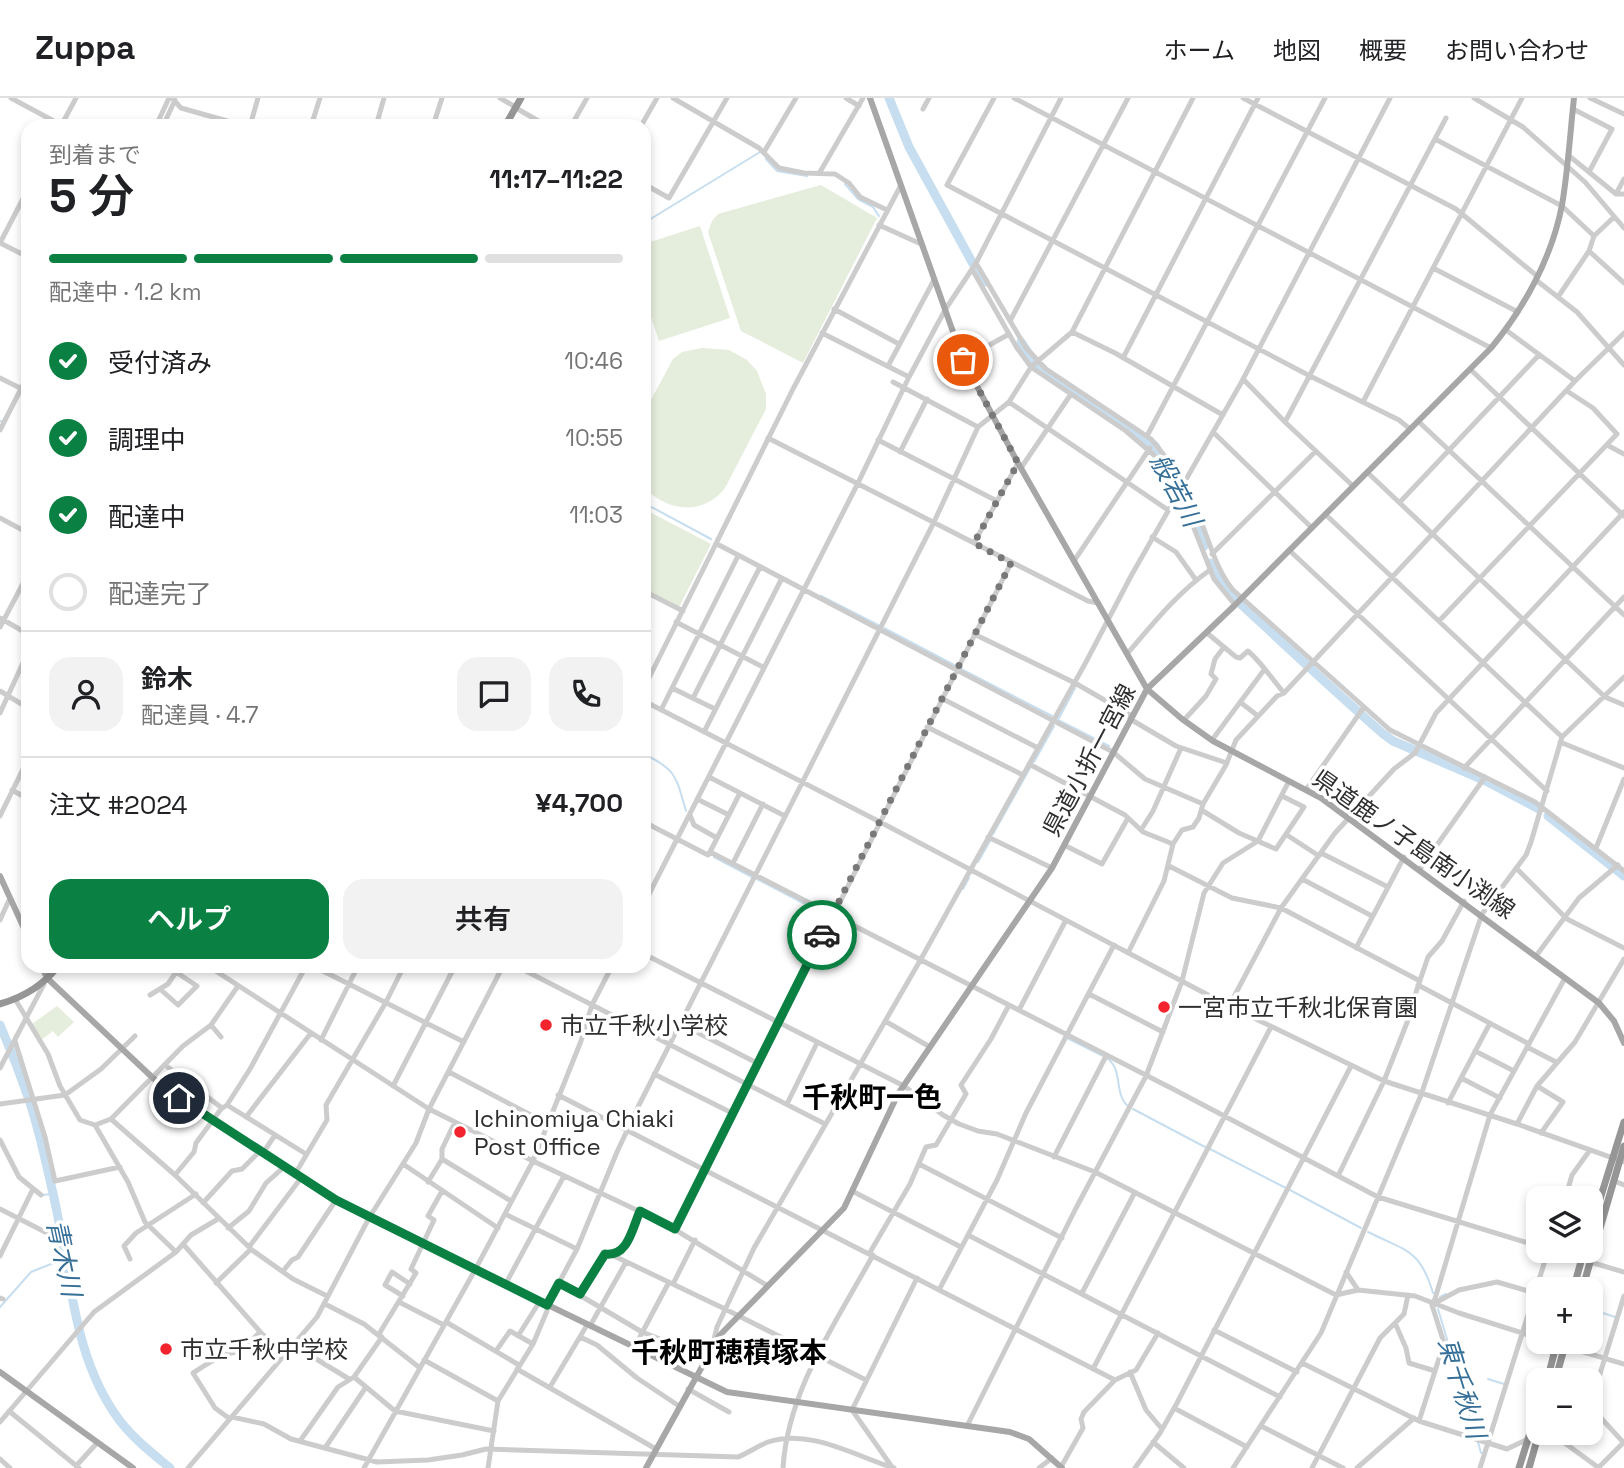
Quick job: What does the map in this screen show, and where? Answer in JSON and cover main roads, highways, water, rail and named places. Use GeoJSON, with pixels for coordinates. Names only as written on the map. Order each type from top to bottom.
{"type":"FeatureCollection","features":[{"type":"Feature","properties":{"kind":"highway"},"geometry":{"type":"LineString","coordinates":[[504,119],[521,98]]}},
{"type":"Feature","properties":{"kind":"highway"},"geometry":{"type":"LineString","coordinates":[[0,1004],[36,989],[53,973]]}},
{"type":"Feature","properties":{"kind":"highway"},"geometry":{"type":"LineString","coordinates":[[1586,1277],[1614,1181],[1624,1122]]}},
{"type":"Feature","properties":{"kind":"highway"},"geometry":{"type":"LineString","coordinates":[[1603,1198],[1624,1146]]}},
{"type":"Feature","properties":{"kind":"highway"},"geometry":{"type":"LineString","coordinates":[[1519,1468],[1526,1445]]}},
{"type":"Feature","properties":{"kind":"highway"},"geometry":{"type":"LineString","coordinates":[[1530,1468],[1536,1445]]}},
{"type":"Feature","properties":{"kind":"main road","name":"県道鹿ノ子島南小渕線"},"geometry":{"type":"LineString","coordinates":[[870,98],[963,360],[1019,466],[1147,689],[1212,740],[1306,790],[1482,914],[1599,1003],[1614,1021],[1624,1043]]}},
{"type":"Feature","properties":{"kind":"main road","name":"県道小折一宮線"},"geometry":{"type":"LineString","coordinates":[[646,1468],[713,1344],[737,1315],[844,1208],[886,1116],[1052,869],[1147,689],[1312,528],[1506,330],[1536,278],[1557,224],[1562,206],[1574,98]]}},
{"type":"Feature","properties":{"kind":"main road"},"geometry":{"type":"LineString","coordinates":[[0,876],[21,919]]}},
{"type":"Feature","properties":{"kind":"main road"},"geometry":{"type":"LineString","coordinates":[[45,973],[153,1078],[213,1121],[336,1200],[694,1378],[727,1392],[1021,1435],[1040,1447],[1062,1468]]}},
{"type":"Feature","properties":{"kind":"main road"},"geometry":{"type":"LineString","coordinates":[[0,1372],[133,1468]]}},
{"type":"Feature","properties":{"kind":"waterway","name":"般若川"},"geometry":{"type":"LineString","coordinates":[[889,98],[909,147],[985,282]]}},
{"type":"Feature","properties":{"kind":"waterway"},"geometry":{"type":"LineString","coordinates":[[651,219],[760,152]]}},
{"type":"Feature","properties":{"kind":"waterway"},"geometry":{"type":"LineString","coordinates":[[766,159],[777,171],[807,176]]}},
{"type":"Feature","properties":{"kind":"waterway"},"geometry":{"type":"LineString","coordinates":[[845,184],[858,199],[873,207],[879,216]]}},
{"type":"Feature","properties":{"kind":"waterway","name":"般若川"},"geometry":{"type":"LineString","coordinates":[[1021,342],[1044,371],[1155,446],[1192,513],[1204,546]]}},
{"type":"Feature","properties":{"kind":"waterway"},"geometry":{"type":"LineString","coordinates":[[651,507],[711,539]]}},
{"type":"Feature","properties":{"kind":"waterway","name":"般若川"},"geometry":{"type":"LineString","coordinates":[[1210,563],[1236,600],[1382,733],[1393,741],[1486,781],[1539,809]]}},
{"type":"Feature","properties":{"kind":"waterway"},"geometry":{"type":"LineString","coordinates":[[821,596],[878,625]]}},
{"type":"Feature","properties":{"kind":"waterway"},"geometry":{"type":"LineString","coordinates":[[884,628],[956,666]]}},
{"type":"Feature","properties":{"kind":"waterway"},"geometry":{"type":"LineString","coordinates":[[961,669],[1052,716]]}},
{"type":"Feature","properties":{"kind":"waterway"},"geometry":{"type":"LineString","coordinates":[[1075,688],[1058,720],[1109,746]]}},
{"type":"Feature","properties":{"kind":"waterway"},"geometry":{"type":"LineString","coordinates":[[1034,762],[1054,726]]}},
{"type":"Feature","properties":{"kind":"waterway","name":"東千秋川"},"geometry":{"type":"LineString","coordinates":[[651,758],[674,776],[686,811]]}},
{"type":"Feature","properties":{"kind":"waterway"},"geometry":{"type":"LineString","coordinates":[[993,834],[1030,768]]}},
{"type":"Feature","properties":{"kind":"waterway","name":"般若川"},"geometry":{"type":"LineString","coordinates":[[1548,816],[1624,876]]}},
{"type":"Feature","properties":{"kind":"waterway"},"geometry":{"type":"LineString","coordinates":[[978,862],[990,841]]}},
{"type":"Feature","properties":{"kind":"waterway","name":"東千秋川"},"geometry":{"type":"LineString","coordinates":[[714,857],[752,877]]}},
{"type":"Feature","properties":{"kind":"waterway"},"geometry":{"type":"LineString","coordinates":[[963,889],[969,878]]}},
{"type":"Feature","properties":{"kind":"waterway","name":"東千秋川"},"geometry":{"type":"LineString","coordinates":[[757,879],[807,905]]}},
{"type":"Feature","properties":{"kind":"waterway","name":"青木川"},"geometry":{"type":"LineString","coordinates":[[0,1025],[39,1132],[60,1226],[75,1314],[92,1370],[120,1421],[137,1440],[170,1468]]}},
{"type":"Feature","properties":{"kind":"waterway","name":"東千秋川"},"geometry":{"type":"LineString","coordinates":[[1069,1039],[1103,1056]]}},
{"type":"Feature","properties":{"kind":"waterway","name":"東千秋川"},"geometry":{"type":"LineString","coordinates":[[1108,1059],[1113,1064],[1121,1096],[1128,1106]]}},
{"type":"Feature","properties":{"kind":"waterway","name":"東千秋川"},"geometry":{"type":"LineString","coordinates":[[1133,1109],[1205,1147]]}},
{"type":"Feature","properties":{"kind":"waterway","name":"東千秋川"},"geometry":{"type":"LineString","coordinates":[[1210,1149],[1286,1188]]}},
{"type":"Feature","properties":{"kind":"waterway","name":"東千秋川"},"geometry":{"type":"LineString","coordinates":[[1290,1190],[1361,1228]]}},
{"type":"Feature","properties":{"kind":"waterway"},"geometry":{"type":"LineString","coordinates":[[42,1195],[52,1194]]}},
{"type":"Feature","properties":{"kind":"waterway","name":"東千秋川"},"geometry":{"type":"LineString","coordinates":[[1368,1232],[1402,1248],[1417,1259],[1433,1293]]}},
{"type":"Feature","properties":{"kind":"waterway"},"geometry":{"type":"LineString","coordinates":[[0,1307],[31,1272],[56,1262]]}},
{"type":"Feature","properties":{"kind":"waterway"},"geometry":{"type":"LineString","coordinates":[[1440,1297],[1446,1294]]}},
{"type":"Feature","properties":{"kind":"waterway","name":"東千秋川"},"geometry":{"type":"LineString","coordinates":[[1438,1309],[1476,1437]]}},
{"type":"Feature","properties":{"kind":"waterway"},"geometry":{"type":"LineString","coordinates":[[1603,1313],[1615,1317]]}},
{"type":"Feature","properties":{"kind":"waterway"},"geometry":{"type":"LineString","coordinates":[[1488,1379],[1504,1384]]}},
{"type":"Feature","properties":{"kind":"waterway","name":"東千秋川"},"geometry":{"type":"LineString","coordinates":[[1478,1442],[1481,1453]]}},
{"type":"Feature","properties":{"kind":"place","name":"一宮市立千秋北保育園"},"geometry":{"type":"Point","coordinates":[1164,1007]}},
{"type":"Feature","properties":{"kind":"place","name":"市立千秋小学校"},"geometry":{"type":"Point","coordinates":[546,1025]}},
{"type":"Feature","properties":{"kind":"place","name":"Ichinomiya Chiaki Post Office"},"geometry":{"type":"Point","coordinates":[460,1132]}},
{"type":"Feature","properties":{"kind":"place","name":"市立千秋中学校"},"geometry":{"type":"Point","coordinates":[166,1349]}},
{"type":"Feature","properties":{"kind":"district","name":"千秋町一色"},"geometry":{"type":"Point","coordinates":[872,1097]}},
{"type":"Feature","properties":{"kind":"district","name":"千秋町穂積塚本"},"geometry":{"type":"Point","coordinates":[729,1352]}}]}
